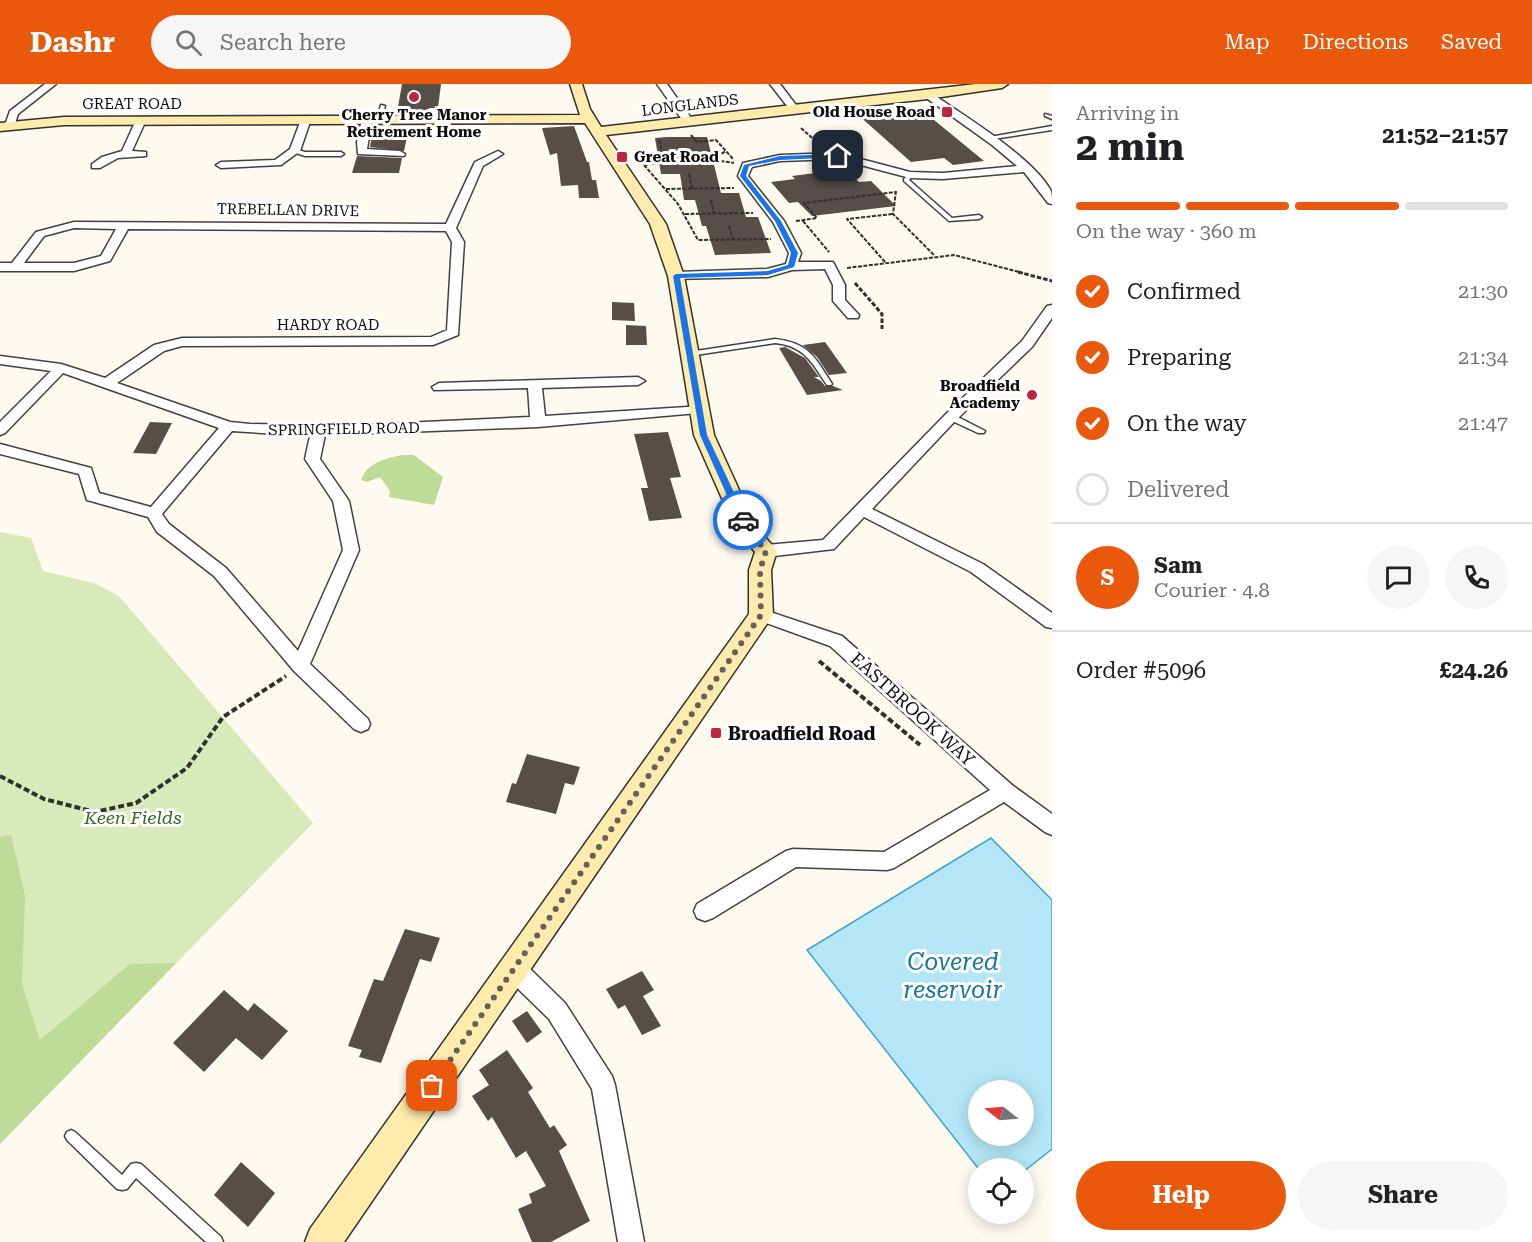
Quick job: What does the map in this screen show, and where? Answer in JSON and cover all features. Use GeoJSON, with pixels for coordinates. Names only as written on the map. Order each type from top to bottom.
{"type":"FeatureCollection","features":[{"type":"Feature","properties":{"kind":"street"},"geometry":{"type":"LineString","coordinates":[[5,126],[13,113],[51,84]]}},
{"type":"Feature","properties":{"kind":"street"},"geometry":{"type":"LineString","coordinates":[[576,84],[593,126],[658,224],[676,276],[704,435],[746,528],[766,551]]}},
{"type":"Feature","properties":{"kind":"street"},"geometry":{"type":"LineString","coordinates":[[675,84],[663,85],[685,122]]}},
{"type":"Feature","properties":{"kind":"street"},"geometry":{"type":"LineString","coordinates":[[776,84],[794,109]]}},
{"type":"Feature","properties":{"kind":"street","name":"LONGLANDS"},"geometry":{"type":"LineString","coordinates":[[593,126],[650,126],[928,95],[1002,84]]}},
{"type":"Feature","properties":{"kind":"street"},"geometry":{"type":"LineString","coordinates":[[928,95],[1025,168],[1052,201]]}},
{"type":"Feature","properties":{"kind":"street"},"geometry":{"type":"LineString","coordinates":[[377,115],[361,138],[362,152],[400,154]]}},
{"type":"Feature","properties":{"kind":"street","name":"GREAT ROAD"},"geometry":{"type":"LineString","coordinates":[[5,126],[64,121],[306,120],[377,115],[593,126]]}},
{"type":"Feature","properties":{"kind":"street"},"geometry":{"type":"LineString","coordinates":[[126,153],[141,120]]}},
{"type":"Feature","properties":{"kind":"street"},"geometry":{"type":"LineString","coordinates":[[221,165],[277,164],[296,151],[306,120]]}},
{"type":"Feature","properties":{"kind":"street"},"geometry":{"type":"LineString","coordinates":[[96,166],[102,160],[126,153],[142,154]]}},
{"type":"Feature","properties":{"kind":"street"},"geometry":{"type":"LineString","coordinates":[[450,228],[478,164],[498,154]]}},
{"type":"Feature","properties":{"kind":"street"},"geometry":{"type":"LineString","coordinates":[[791,266],[795,253],[772,212],[743,176],[747,165],[780,158],[838,156],[910,175],[943,176],[1025,168]]}},
{"type":"Feature","properties":{"kind":"street","name":"TREBELLAN DRIVE"},"geometry":{"type":"LineString","coordinates":[[15,267],[40,234],[74,225],[450,228]]}},
{"type":"Feature","properties":{"kind":"street"},"geometry":{"type":"LineString","coordinates":[[0,267],[74,267],[106,258],[124,225]]}},
{"type":"Feature","properties":{"kind":"street","name":"HARDY ROAD"},"geometry":{"type":"LineString","coordinates":[[107,383],[159,348],[182,342],[433,341],[453,332],[458,242],[450,228]]}},
{"type":"Feature","properties":{"kind":"street"},"geometry":{"type":"LineString","coordinates":[[676,276],[768,273],[791,266],[829,265],[837,269],[839,301],[853,315]]}},
{"type":"Feature","properties":{"kind":"street"},"geometry":{"type":"LineString","coordinates":[[766,551],[828,545],[951,417],[1027,344],[1052,309]]}},
{"type":"Feature","properties":{"kind":"street","name":"SPRINGFIELD ROAD"},"geometry":{"type":"LineString","coordinates":[[0,360],[61,368],[228,426],[254,430],[318,432],[538,423],[698,409]]}},
{"type":"Feature","properties":{"kind":"street"},"geometry":{"type":"LineString","coordinates":[[0,430],[61,368]]}},
{"type":"Feature","properties":{"kind":"street"},"geometry":{"type":"LineString","coordinates":[[440,387],[638,381]]}},
{"type":"Feature","properties":{"kind":"street"},"geometry":{"type":"LineString","coordinates":[[536,384],[538,423]]}},
{"type":"Feature","properties":{"kind":"street"},"geometry":{"type":"LineString","coordinates":[[154,513],[228,426]]}},
{"type":"Feature","properties":{"kind":"street"},"geometry":{"type":"LineString","coordinates":[[300,666],[351,550],[341,501],[312,459],[318,432]]}},
{"type":"Feature","properties":{"kind":"street"},"geometry":{"type":"LineString","coordinates":[[0,449],[86,471],[92,496],[154,513],[163,528],[220,572],[300,666],[361,724]]}},
{"type":"Feature","properties":{"kind":"street"},"geometry":{"type":"LineString","coordinates":[[861,510],[977,568],[1052,622]]}},
{"type":"Feature","properties":{"kind":"street"},"geometry":{"type":"LineString","coordinates":[[323,1242],[761,615],[760,570],[766,551]]}},
{"type":"Feature","properties":{"kind":"street","name":"EASTBROOK WAY"},"geometry":{"type":"LineString","coordinates":[[761,615],[836,641],[1005,791],[1052,826]]}},
{"type":"Feature","properties":{"kind":"street"},"geometry":{"type":"LineString","coordinates":[[705,911],[793,858],[887,861],[1005,791]]}},
{"type":"Feature","properties":{"kind":"street"},"geometry":{"type":"LineString","coordinates":[[514,969],[557,1011],[603,1084],[631,1242]]}},
{"type":"Feature","properties":{"kind":"lane"},"geometry":{"type":"LineString","coordinates":[[987,138],[1052,129]]}},
{"type":"Feature","properties":{"kind":"lane"},"geometry":{"type":"LineString","coordinates":[[296,151],[305,154],[341,154]]}},
{"type":"Feature","properties":{"kind":"lane"},"geometry":{"type":"LineString","coordinates":[[910,175],[906,180],[951,220],[979,217]]}},
{"type":"Feature","properties":{"kind":"lane"},"geometry":{"type":"LineString","coordinates":[[689,354],[775,341],[789,341],[807,351],[829,384]]}},
{"type":"Feature","properties":{"kind":"lane"},"geometry":{"type":"LineString","coordinates":[[951,417],[981,430]]}},
{"type":"Feature","properties":{"kind":"lane"},"geometry":{"type":"LineString","coordinates":[[71,1136],[122,1184],[136,1169],[216,1242]]}},
{"type":"Feature","properties":{"kind":"path"},"geometry":{"type":"LineString","coordinates":[[685,122],[697,142],[716,140],[737,163],[701,158],[644,165],[685,214],[698,240],[787,238]]}},
{"type":"Feature","properties":{"kind":"path"},"geometry":{"type":"LineString","coordinates":[[650,126],[660,141],[663,157],[674,161]]}},
{"type":"Feature","properties":{"kind":"path"},"geometry":{"type":"LineString","coordinates":[[712,159],[726,151]]}},
{"type":"Feature","properties":{"kind":"path"},"geometry":{"type":"LineString","coordinates":[[893,214],[898,173]]}},
{"type":"Feature","properties":{"kind":"path"},"geometry":{"type":"LineString","coordinates":[[689,174],[692,189]]}},
{"type":"Feature","properties":{"kind":"path"},"geometry":{"type":"LineString","coordinates":[[665,189],[753,188]]}},
{"type":"Feature","properties":{"kind":"path"},"geometry":{"type":"LineString","coordinates":[[791,222],[817,218],[804,203],[896,192]]}},
{"type":"Feature","properties":{"kind":"path"},"geometry":{"type":"LineString","coordinates":[[711,200],[714,213]]}},
{"type":"Feature","properties":{"kind":"path"},"geometry":{"type":"LineString","coordinates":[[685,214],[772,212]]}},
{"type":"Feature","properties":{"kind":"path"},"geometry":{"type":"LineString","coordinates":[[893,214],[936,256]]}},
{"type":"Feature","properties":{"kind":"path"},"geometry":{"type":"LineString","coordinates":[[885,263],[847,219],[893,214]]}},
{"type":"Feature","properties":{"kind":"path"},"geometry":{"type":"LineString","coordinates":[[802,220],[837,269],[882,314],[882,329]]}},
{"type":"Feature","properties":{"kind":"path"},"geometry":{"type":"LineString","coordinates":[[729,226],[734,239]]}},
{"type":"Feature","properties":{"kind":"path"},"geometry":{"type":"LineString","coordinates":[[837,269],[954,255],[1052,281]]}},
{"type":"Feature","properties":{"kind":"path"},"geometry":{"type":"LineString","coordinates":[[819,661],[928,751]]}},
{"type":"Feature","properties":{"kind":"path"},"geometry":{"type":"LineString","coordinates":[[0,776],[44,799],[95,812],[136,803],[187,768],[223,717],[300,666]]}},
{"type":"Feature","properties":{"kind":"green space"},"geometry":{"type":"Polygon","coordinates":[[[402,455],[414,455],[443,477],[434,505],[389,497],[390,491],[380,477],[367,482],[361,480],[372,465],[402,455]]]}},
{"type":"Feature","properties":{"kind":"green space","name":"Keen Fields"},"geometry":{"type":"Polygon","coordinates":[[[0,532],[31,538],[43,571],[94,583],[119,596],[313,823],[0,1144],[0,532]]]}},
{"type":"Feature","properties":{"kind":"green space"},"geometry":{"type":"Polygon","coordinates":[[[11,835],[25,896],[22,984],[40,1040],[130,964],[176,963],[0,1144],[0,837],[11,835]]]}},
{"type":"Feature","properties":{"kind":"water","name":"Covered reservoir"},"geometry":{"type":"Polygon","coordinates":[[[991,838],[1052,900],[1052,1149],[1034,1163],[1034,1158],[970,1158],[807,950],[991,838]]]}},
{"type":"Feature","properties":{"kind":"building","name":"Cherry Tree Manor Retirement Home"},"geometry":{"type":"Polygon","coordinates":[[[402,84],[441,84],[438,108],[429,108],[428,113],[397,113],[402,84]]]}},
{"type":"Feature","properties":{"kind":"building"},"geometry":{"type":"Polygon","coordinates":[[[912,107],[922,116],[928,115],[984,161],[953,165],[944,158],[911,162],[857,114],[912,107]]]}},
{"type":"Feature","properties":{"kind":"building"},"geometry":{"type":"Polygon","coordinates":[[[574,126],[587,162],[589,162],[592,180],[596,180],[599,198],[579,198],[578,185],[561,186],[557,153],[550,155],[542,128],[574,126]]]}},
{"type":"Feature","properties":{"kind":"building"},"geometry":{"type":"Polygon","coordinates":[[[373,128],[409,128],[404,151],[370,147],[373,128]]]}},
{"type":"Feature","properties":{"kind":"building"},"geometry":{"type":"Polygon","coordinates":[[[707,137],[721,193],[739,193],[746,217],[758,217],[771,253],[715,255],[706,226],[702,226],[695,200],[684,200],[680,174],[661,174],[655,138],[707,137]]]}},
{"type":"Feature","properties":{"kind":"building"},"geometry":{"type":"Polygon","coordinates":[[[357,156],[402,158],[399,173],[352,173],[357,156]]]}},
{"type":"Feature","properties":{"kind":"building"},"geometry":{"type":"Polygon","coordinates":[[[846,169],[859,182],[871,181],[896,206],[812,216],[798,202],[789,203],[771,182],[795,179],[792,176],[846,169]]]}},
{"type":"Feature","properties":{"kind":"building"},"geometry":{"type":"Polygon","coordinates":[[[612,302],[634,303],[635,321],[612,320],[612,302]]]}},
{"type":"Feature","properties":{"kind":"building"},"geometry":{"type":"Polygon","coordinates":[[[626,325],[646,326],[647,345],[626,345],[626,325]]]}},
{"type":"Feature","properties":{"kind":"building"},"geometry":{"type":"Polygon","coordinates":[[[825,342],[847,373],[829,375],[817,357],[803,345],[825,342]]]}},
{"type":"Feature","properties":{"kind":"building"},"geometry":{"type":"Polygon","coordinates":[[[785,347],[805,358],[819,377],[814,377],[825,386],[843,390],[807,395],[779,348],[785,347]]]}},
{"type":"Feature","properties":{"kind":"building"},"geometry":{"type":"Polygon","coordinates":[[[150,422],[172,423],[156,454],[133,453],[150,422]]]}},
{"type":"Feature","properties":{"kind":"building"},"geometry":{"type":"Polygon","coordinates":[[[668,432],[681,477],[670,478],[682,518],[649,521],[641,488],[648,488],[634,434],[668,432]]]}},
{"type":"Feature","properties":{"kind":"building"},"geometry":{"type":"Polygon","coordinates":[[[527,754],[580,767],[574,785],[565,783],[556,814],[506,802],[512,783],[516,784],[527,754]]]}},
{"type":"Feature","properties":{"kind":"building"},"geometry":{"type":"Polygon","coordinates":[[[405,929],[440,938],[431,962],[420,959],[381,1063],[359,1057],[362,1050],[348,1046],[374,979],[383,981],[405,929]]]}},
{"type":"Feature","properties":{"kind":"building"},"geometry":{"type":"Polygon","coordinates":[[[642,971],[654,990],[643,996],[661,1026],[642,1035],[625,1005],[618,1009],[606,989],[642,971]]]}},
{"type":"Feature","properties":{"kind":"building"},"geometry":{"type":"Polygon","coordinates":[[[224,990],[248,1011],[254,1003],[288,1031],[262,1060],[236,1038],[204,1072],[173,1043],[224,990]]]}},
{"type":"Feature","properties":{"kind":"building"},"geometry":{"type":"Polygon","coordinates":[[[527,1011],[542,1032],[527,1043],[512,1021],[527,1011]]]}},
{"type":"Feature","properties":{"kind":"building"},"geometry":{"type":"Polygon","coordinates":[[[507,1050],[533,1088],[528,1092],[550,1128],[554,1125],[567,1145],[559,1151],[590,1221],[551,1242],[532,1242],[518,1209],[532,1203],[529,1194],[546,1186],[526,1151],[516,1158],[492,1117],[488,1121],[472,1096],[489,1085],[479,1070],[507,1050]]]}},
{"type":"Feature","properties":{"kind":"building"},"geometry":{"type":"Polygon","coordinates":[[[241,1162],[275,1193],[248,1227],[214,1195],[241,1162]]]}},
{"type":"Feature","properties":{"kind":"way so far"},"geometry":{"type":"LineString","coordinates":[[432,1086],[761,615],[760,570],[766,551],[746,528],[743,520]]}},
{"type":"Feature","properties":{"kind":"place","name":"Cherry Tree Manor Retirement Home"},"geometry":{"type":"Point","coordinates":[414,97]}},
{"type":"Feature","properties":{"kind":"place","name":"Old House Road"},"geometry":{"type":"Point","coordinates":[947,112]}},
{"type":"Feature","properties":{"kind":"place","name":"Great Road"},"geometry":{"type":"Point","coordinates":[622,157]}},
{"type":"Feature","properties":{"kind":"place","name":"Broadfield Academy"},"geometry":{"type":"Point","coordinates":[1032,395]}},
{"type":"Feature","properties":{"kind":"place","name":"Broadfield Road"},"geometry":{"type":"Point","coordinates":[716,733]}},
{"type":"Feature","properties":{"kind":"route"},"geometry":{"type":"LineString","coordinates":[[743,520],[704,435],[676,276],[768,273],[791,266],[795,253],[778,221],[743,176],[747,165],[780,158],[838,156]]}}]}
